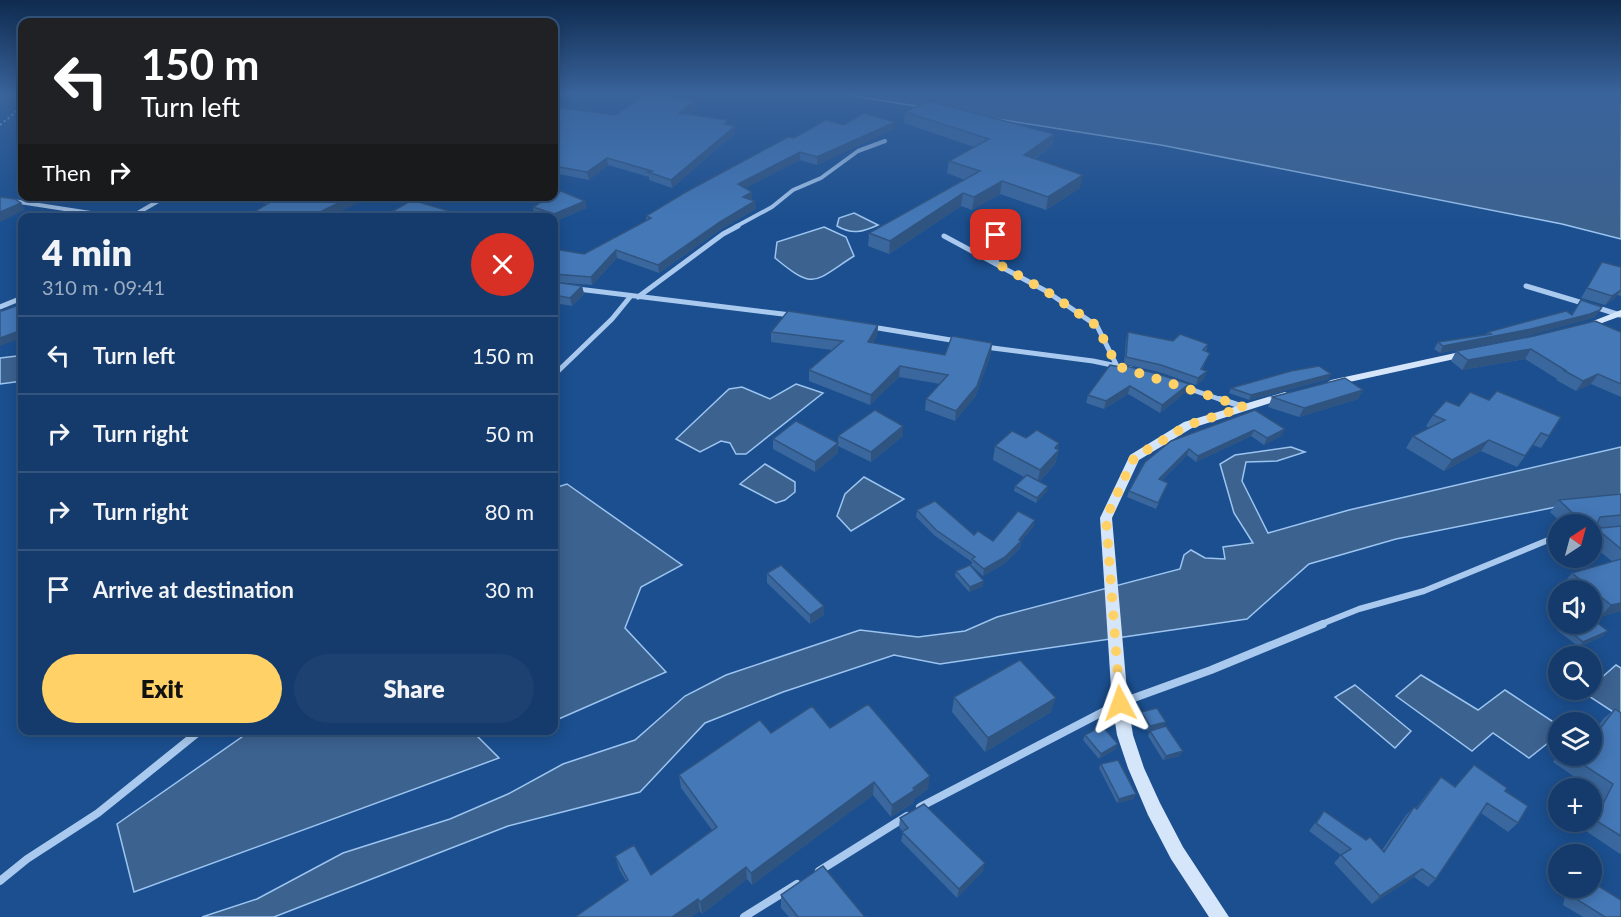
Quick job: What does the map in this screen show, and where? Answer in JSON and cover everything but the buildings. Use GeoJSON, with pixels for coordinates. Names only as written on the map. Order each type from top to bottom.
{"type":"FeatureCollection","features":[{"type":"Feature","properties":{"kind":"main road"},"geometry":{"type":"LineString","coordinates":[[1567,331],[1621,314]]}},
{"type":"Feature","properties":{"kind":"main road"},"geometry":{"type":"LineString","coordinates":[[1320,386],[1483,350]]}},
{"type":"Feature","properties":{"kind":"main road"},"geometry":{"type":"LineString","coordinates":[[1220,917],[1177,853],[1154,809],[1125,735],[1120,703],[1106,518],[1134,458],[1188,425],[1297,392]]}},
{"type":"Feature","properties":{"kind":"street"},"geometry":{"type":"LineString","coordinates":[[638,298],[723,234],[772,207],[793,190],[821,178],[858,151],[885,141]]}},
{"type":"Feature","properties":{"kind":"street"},"geometry":{"type":"LineString","coordinates":[[2,200],[89,213]]}},
{"type":"Feature","properties":{"kind":"street"},"geometry":{"type":"LineString","coordinates":[[138,213],[158,201]]}},
{"type":"Feature","properties":{"kind":"street"},"geometry":{"type":"LineString","coordinates":[[998,264],[992,252],[996,235],[1011,215]]}},
{"type":"Feature","properties":{"kind":"street"},"geometry":{"type":"LineString","coordinates":[[944,236],[1046,291],[1097,326],[1117,366]]}},
{"type":"Feature","properties":{"kind":"street"},"geometry":{"type":"LineString","coordinates":[[1526,286],[1621,314]]}},
{"type":"Feature","properties":{"kind":"street"},"geometry":{"type":"LineString","coordinates":[[576,289],[801,316]]}},
{"type":"Feature","properties":{"kind":"street"},"geometry":{"type":"LineString","coordinates":[[558,371],[612,319],[630,297]]}},
{"type":"Feature","properties":{"kind":"street"},"geometry":{"type":"LineString","coordinates":[[0,307],[18,300]]}},
{"type":"Feature","properties":{"kind":"street"},"geometry":{"type":"LineString","coordinates":[[869,327],[968,344]]}},
{"type":"Feature","properties":{"kind":"street"},"geometry":{"type":"LineString","coordinates":[[978,345],[1117,366],[1140,372]]}},
{"type":"Feature","properties":{"kind":"street"},"geometry":{"type":"LineString","coordinates":[[1178,384],[1244,407]]}},
{"type":"Feature","properties":{"kind":"street"},"geometry":{"type":"LineString","coordinates":[[815,874],[924,804],[1120,703],[1211,670],[1359,609],[1424,591],[1548,539]]}},
{"type":"Feature","properties":{"kind":"street"},"geometry":{"type":"LineString","coordinates":[[0,881],[27,859],[98,813],[195,735]]}},
{"type":"Feature","properties":{"kind":"street"},"geometry":{"type":"LineString","coordinates":[[744,917],[805,880]]}},
{"type":"Feature","properties":{"kind":"water"},"geometry":{"type":"Polygon","coordinates":[[[1109,137],[1621,137],[1621,239],[1562,224],[1109,137]]]}},
{"type":"Feature","properties":{"kind":"water"},"geometry":{"type":"Polygon","coordinates":[[[854,213],[878,225],[858,232],[837,226],[839,218],[854,213]]]}},
{"type":"Feature","properties":{"kind":"water"},"geometry":{"type":"Polygon","coordinates":[[[824,227],[846,237],[854,256],[822,277],[814,279],[798,275],[775,258],[777,242],[824,227]]]}},
{"type":"Feature","properties":{"kind":"water"},"geometry":{"type":"Polygon","coordinates":[[[17,356],[18,382],[0,384],[0,358],[17,356]]]}},
{"type":"Feature","properties":{"kind":"water"},"geometry":{"type":"Polygon","coordinates":[[[796,384],[823,393],[746,454],[736,454],[730,443],[721,441],[700,452],[676,439],[729,389],[742,387],[770,399],[796,384]]]}},
{"type":"Feature","properties":{"kind":"water"},"geometry":{"type":"Polygon","coordinates":[[[1291,447],[1305,452],[1277,461],[1246,462],[1242,481],[1268,533],[1349,510],[1621,447],[1621,494],[1396,539],[1309,564],[1247,619],[940,664],[894,655],[783,692],[705,723],[640,792],[508,826],[274,917],[202,917],[257,899],[343,853],[450,819],[508,794],[563,764],[635,740],[685,696],[726,675],[860,630],[918,637],[965,631],[997,617],[1180,569],[1184,555],[1191,550],[1205,558],[1225,559],[1223,547],[1253,543],[1234,513],[1220,464],[1235,455],[1291,447]]]}},
{"type":"Feature","properties":{"kind":"water"},"geometry":{"type":"Polygon","coordinates":[[[765,464],[795,482],[795,492],[785,500],[776,503],[740,484],[765,464]]]}},
{"type":"Feature","properties":{"kind":"water"},"geometry":{"type":"Polygon","coordinates":[[[864,477],[904,499],[851,531],[837,516],[845,494],[864,477]]]}},
{"type":"Feature","properties":{"kind":"water"},"geometry":{"type":"Polygon","coordinates":[[[567,484],[682,565],[641,587],[625,628],[666,672],[558,719],[558,487],[567,484]]]}},
{"type":"Feature","properties":{"kind":"water"},"geometry":{"type":"Polygon","coordinates":[[[1616,665],[1621,668],[1621,717],[1595,700],[1602,700],[1602,677],[1616,665]]]}},
{"type":"Feature","properties":{"kind":"water"},"geometry":{"type":"Polygon","coordinates":[[[1421,675],[1478,710],[1505,690],[1548,718],[1548,743],[1529,758],[1493,733],[1472,751],[1396,696],[1421,675]]]}},
{"type":"Feature","properties":{"kind":"water"},"geometry":{"type":"Polygon","coordinates":[[[1355,685],[1411,731],[1395,748],[1335,697],[1355,685]]]}},
{"type":"Feature","properties":{"kind":"water"},"geometry":{"type":"Polygon","coordinates":[[[245,735],[476,735],[499,758],[134,892],[117,824],[245,735]]]}},
{"type":"Feature","properties":{"kind":"route"},"geometry":{"type":"LineString","coordinates":[[996,235],[992,252],[998,264],[1046,291],[1097,326],[1117,366],[1244,407],[1188,425],[1134,458],[1106,518],[1120,703]]}}]}
